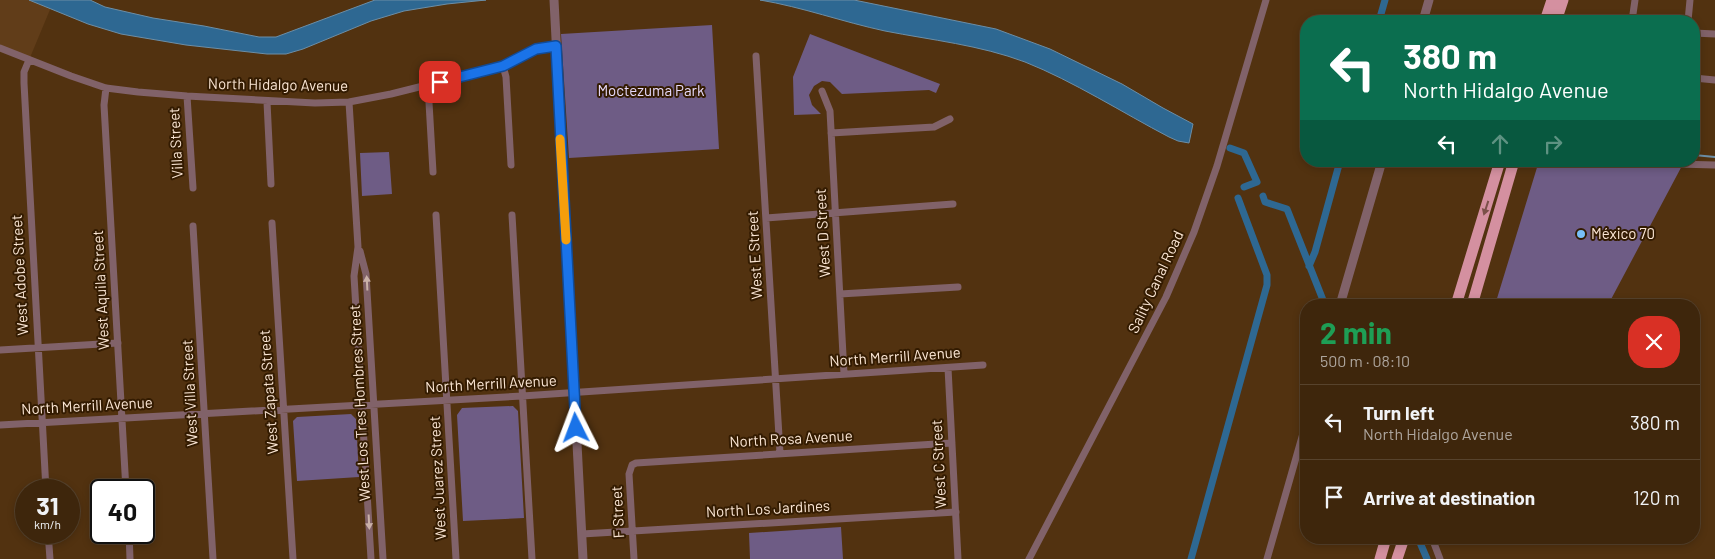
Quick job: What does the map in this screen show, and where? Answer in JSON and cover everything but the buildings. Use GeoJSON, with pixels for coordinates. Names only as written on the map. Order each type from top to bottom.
{"type":"FeatureCollection","features":[{"type":"Feature","properties":{"kind":"highway"},"geometry":{"type":"LineString","coordinates":[[1547,15],[1552,0]]}},
{"type":"Feature","properties":{"kind":"highway"},"geometry":{"type":"LineString","coordinates":[[1558,15],[1563,0]]}},
{"type":"Feature","properties":{"kind":"highway"},"geometry":{"type":"LineString","coordinates":[[1458,299],[1498,167]]}},
{"type":"Feature","properties":{"kind":"highway"},"geometry":{"type":"LineString","coordinates":[[1474,299],[1512,167]]}},
{"type":"Feature","properties":{"kind":"highway"},"geometry":{"type":"LineString","coordinates":[[1380,559],[1384,544]]}},
{"type":"Feature","properties":{"kind":"highway"},"geometry":{"type":"LineString","coordinates":[[1398,559],[1402,544]]}},
{"type":"Feature","properties":{"kind":"street"},"geometry":{"type":"LineString","coordinates":[[554,0],[583,559]]}},
{"type":"Feature","properties":{"kind":"street","name":"Sality Canal Road"},"geometry":{"type":"LineString","coordinates":[[1029,559],[1166,297],[1194,232],[1217,166],[1266,0]]}},
{"type":"Feature","properties":{"kind":"street"},"geometry":{"type":"LineString","coordinates":[[1425,15],[1429,0]]}},
{"type":"Feature","properties":{"kind":"street"},"geometry":{"type":"LineString","coordinates":[[1633,15],[1635,0]]}},
{"type":"Feature","properties":{"kind":"street"},"geometry":{"type":"LineString","coordinates":[[1689,15],[1690,0]]}},
{"type":"Feature","properties":{"kind":"street"},"geometry":{"type":"LineString","coordinates":[[1700,33],[1715,34]]}},
{"type":"Feature","properties":{"kind":"street","name":"North Hidalgo Avenue"},"geometry":{"type":"LineString","coordinates":[[0,48],[106,88],[267,102],[349,102],[390,94],[503,66],[536,49],[556,46]]}},
{"type":"Feature","properties":{"kind":"street","name":"West E Street"},"geometry":{"type":"LineString","coordinates":[[756,56],[780,453]]}},
{"type":"Feature","properties":{"kind":"street","name":"West Adobe Street"},"geometry":{"type":"LineString","coordinates":[[29,60],[24,72],[24,83],[45,479]]}},
{"type":"Feature","properties":{"kind":"street"},"geometry":{"type":"LineString","coordinates":[[503,66],[506,77],[511,165]]}},
{"type":"Feature","properties":{"kind":"street"},"geometry":{"type":"LineString","coordinates":[[1700,79],[1715,80]]}},
{"type":"Feature","properties":{"kind":"street"},"geometry":{"type":"LineString","coordinates":[[428,85],[433,172]]}},
{"type":"Feature","properties":{"kind":"street","name":"West Aquila Street"},"geometry":{"type":"LineString","coordinates":[[106,88],[104,105],[125,479]]}},
{"type":"Feature","properties":{"kind":"street","name":"West D Street"},"geometry":{"type":"LineString","coordinates":[[822,91],[830,111],[832,133],[844,374]]}},
{"type":"Feature","properties":{"kind":"street","name":"Villa Street"},"geometry":{"type":"LineString","coordinates":[[187,96],[193,188]]}},
{"type":"Feature","properties":{"kind":"street"},"geometry":{"type":"LineString","coordinates":[[267,102],[272,184]]}},
{"type":"Feature","properties":{"kind":"street","name":"West Los Tres Hombres Street"},"geometry":{"type":"LineString","coordinates":[[349,102],[358,247],[354,276],[371,559]]}},
{"type":"Feature","properties":{"kind":"street"},"geometry":{"type":"LineString","coordinates":[[832,133],[934,127],[950,119]]}},
{"type":"Feature","properties":{"kind":"street"},"geometry":{"type":"LineString","coordinates":[[1700,165],[1715,165]]}},
{"type":"Feature","properties":{"kind":"street"},"geometry":{"type":"LineString","coordinates":[[1342,299],[1380,167]]}},
{"type":"Feature","properties":{"kind":"street"},"geometry":{"type":"LineString","coordinates":[[766,218],[953,204]]}},
{"type":"Feature","properties":{"kind":"street","name":"West Juarez Street"},"geometry":{"type":"LineString","coordinates":[[436,215],[456,559]]}},
{"type":"Feature","properties":{"kind":"street"},"geometry":{"type":"LineString","coordinates":[[512,215],[532,559]]}},
{"type":"Feature","properties":{"kind":"street","name":"West Zapata Street"},"geometry":{"type":"LineString","coordinates":[[272,223],[293,559]]}},
{"type":"Feature","properties":{"kind":"street","name":"West Villa Street"},"geometry":{"type":"LineString","coordinates":[[193,226],[213,559]]}},
{"type":"Feature","properties":{"kind":"street","name":"West Los Tres Hombres Street"},"geometry":{"type":"LineString","coordinates":[[358,247],[366,274],[383,559]]}},
{"type":"Feature","properties":{"kind":"street"},"geometry":{"type":"LineString","coordinates":[[840,294],[958,287]]}},
{"type":"Feature","properties":{"kind":"street"},"geometry":{"type":"LineString","coordinates":[[0,350],[118,343]]}},
{"type":"Feature","properties":{"kind":"street","name":"North Merrill Avenue"},"geometry":{"type":"LineString","coordinates":[[0,425],[574,393],[983,365]]}},
{"type":"Feature","properties":{"kind":"street","name":"West C Street"},"geometry":{"type":"LineString","coordinates":[[948,368],[958,559]]}},
{"type":"Feature","properties":{"kind":"street","name":"North Rosa Avenue"},"geometry":{"type":"LineString","coordinates":[[632,465],[639,462],[952,443]]}},
{"type":"Feature","properties":{"kind":"street"},"geometry":{"type":"LineString","coordinates":[[1267,559],[1300,444]]}},
{"type":"Feature","properties":{"kind":"street","name":"F Street"},"geometry":{"type":"LineString","coordinates":[[632,465],[629,474],[634,559]]}},
{"type":"Feature","properties":{"kind":"street","name":"North Los Jardines"},"geometry":{"type":"LineString","coordinates":[[582,534],[956,512]]}},
{"type":"Feature","properties":{"kind":"street"},"geometry":{"type":"LineString","coordinates":[[49,544],[50,559]]}},
{"type":"Feature","properties":{"kind":"street"},"geometry":{"type":"LineString","coordinates":[[129,544],[130,559]]}},
{"type":"Feature","properties":{"kind":"street"},"geometry":{"type":"LineString","coordinates":[[1434,544],[1440,559]]}},
{"type":"Feature","properties":{"kind":"shaded area"},"geometry":{"type":"Polygon","coordinates":[[[0,0],[54,0],[29,60],[0,48],[0,0]]]}},
{"type":"Feature","properties":{"kind":"green space","name":"Moctezuma Park"},"geometry":{"type":"Polygon","coordinates":[[[712,25],[719,149],[569,158],[561,34],[712,25]]]}},
{"type":"Feature","properties":{"kind":"green space"},"geometry":{"type":"Polygon","coordinates":[[[810,34],[940,84],[936,93],[929,90],[842,94],[830,82],[822,81],[814,86],[809,95],[812,105],[821,114],[794,115],[793,77],[810,34]]]}},
{"type":"Feature","properties":{"kind":"green space"},"geometry":{"type":"Polygon","coordinates":[[[389,152],[392,194],[362,196],[360,153],[389,152]]]}},
{"type":"Feature","properties":{"kind":"green space","name":"México 70"},"geometry":{"type":"Polygon","coordinates":[[[1537,167],[1681,167],[1611,299],[1497,299],[1537,167]]]}},
{"type":"Feature","properties":{"kind":"green space"},"geometry":{"type":"Polygon","coordinates":[[[513,406],[518,411],[524,518],[463,521],[457,415],[462,408],[513,406]]]}},
{"type":"Feature","properties":{"kind":"green space"},"geometry":{"type":"Polygon","coordinates":[[[351,414],[356,419],[359,477],[297,481],[293,421],[297,417],[351,414]]]}},
{"type":"Feature","properties":{"kind":"green space"},"geometry":{"type":"Polygon","coordinates":[[[841,527],[843,559],[750,559],[749,533],[841,527]]]}},
{"type":"Feature","properties":{"kind":"water"},"geometry":{"type":"Polygon","coordinates":[[[29,0],[90,0],[105,7],[153,18],[259,37],[276,37],[375,0],[486,0],[404,11],[371,21],[303,49],[286,54],[267,54],[186,45],[121,34],[88,24],[29,0]]]}},
{"type":"Feature","properties":{"kind":"water"},"geometry":{"type":"Polygon","coordinates":[[[760,0],[854,0],[996,29],[1050,49],[1122,84],[1193,124],[1189,143],[1169,137],[1061,78],[1008,56],[973,47],[885,31],[760,0]]]}},
{"type":"Feature","properties":{"kind":"waterway"},"geometry":{"type":"LineString","coordinates":[[1381,15],[1385,0]]}},
{"type":"Feature","properties":{"kind":"waterway"},"geometry":{"type":"LineString","coordinates":[[1230,148],[1244,153],[1257,182],[1244,187]]}},
{"type":"Feature","properties":{"kind":"waterway"},"geometry":{"type":"LineString","coordinates":[[1700,156],[1715,157]]}},
{"type":"Feature","properties":{"kind":"waterway"},"geometry":{"type":"LineString","coordinates":[[1309,266],[1315,252],[1338,167]]}},
{"type":"Feature","properties":{"kind":"waterway"},"geometry":{"type":"LineString","coordinates":[[1263,196],[1265,202],[1287,209],[1323,299]]}},
{"type":"Feature","properties":{"kind":"waterway"},"geometry":{"type":"LineString","coordinates":[[1191,559],[1267,285],[1267,275],[1238,198]]}},
{"type":"Feature","properties":{"kind":"waterway"},"geometry":{"type":"LineString","coordinates":[[1421,544],[1427,559]]}},
{"type":"Feature","properties":{"kind":"slow traffic"},"geometry":{"type":"LineString","coordinates":[[560,139],[566,240]]}},
{"type":"Feature","properties":{"kind":"place","name":"México 70"},"geometry":{"type":"Point","coordinates":[1581,234]}},
{"type":"Feature","properties":{"kind":"route"},"geometry":{"type":"LineString","coordinates":[[440,82],[503,66],[536,49],[556,46],[576,428]]}}]}
